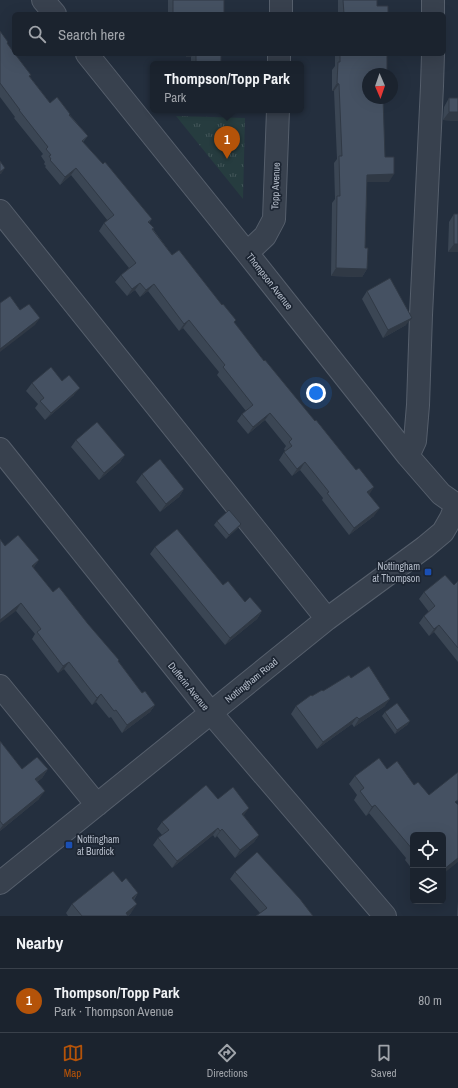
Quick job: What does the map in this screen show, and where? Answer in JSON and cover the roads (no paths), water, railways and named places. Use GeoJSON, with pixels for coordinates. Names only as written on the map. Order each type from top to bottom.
{"type":"FeatureCollection","features":[{"type":"Feature","properties":{"kind":"street"},"geometry":{"type":"LineString","coordinates":[[43,0],[52,12]]}},
{"type":"Feature","properties":{"kind":"street"},"geometry":{"type":"LineString","coordinates":[[281,0],[281,12]]}},
{"type":"Feature","properties":{"kind":"street"},"geometry":{"type":"LineString","coordinates":[[433,0],[433,12]]}},
{"type":"Feature","properties":{"kind":"street","name":"Thompson Avenue"},"geometry":{"type":"LineString","coordinates":[[89,56],[408,456],[441,494],[457,506]]}},
{"type":"Feature","properties":{"kind":"street"},"geometry":{"type":"LineString","coordinates":[[408,456],[416,441],[433,56]]}},
{"type":"Feature","properties":{"kind":"street","name":"Topp Avenue"},"geometry":{"type":"LineString","coordinates":[[247,253],[265,236],[274,219],[278,113]]}},
{"type":"Feature","properties":{"kind":"street"},"geometry":{"type":"LineString","coordinates":[[0,211],[328,619]]}},
{"type":"Feature","properties":{"kind":"street","name":"Dufferin Avenue"},"geometry":{"type":"LineString","coordinates":[[0,449],[210,713],[385,916]]}},
{"type":"Feature","properties":{"kind":"street","name":"Nottingham Road"},"geometry":{"type":"LineString","coordinates":[[0,883],[328,619],[425,548],[442,532],[457,506]]}},
{"type":"Feature","properties":{"kind":"street"},"geometry":{"type":"LineString","coordinates":[[0,686],[97,804]]}},
{"type":"Feature","properties":{"kind":"place","name":"Thompson/Topp Park"},"geometry":{"type":"Point","coordinates":[227,159]}},
{"type":"Feature","properties":{"kind":"place","name":"Nottingham at Thompson"},"geometry":{"type":"Point","coordinates":[428,572]}},
{"type":"Feature","properties":{"kind":"place","name":"Nottingham at Burdick"},"geometry":{"type":"Point","coordinates":[69,845]}}]}
